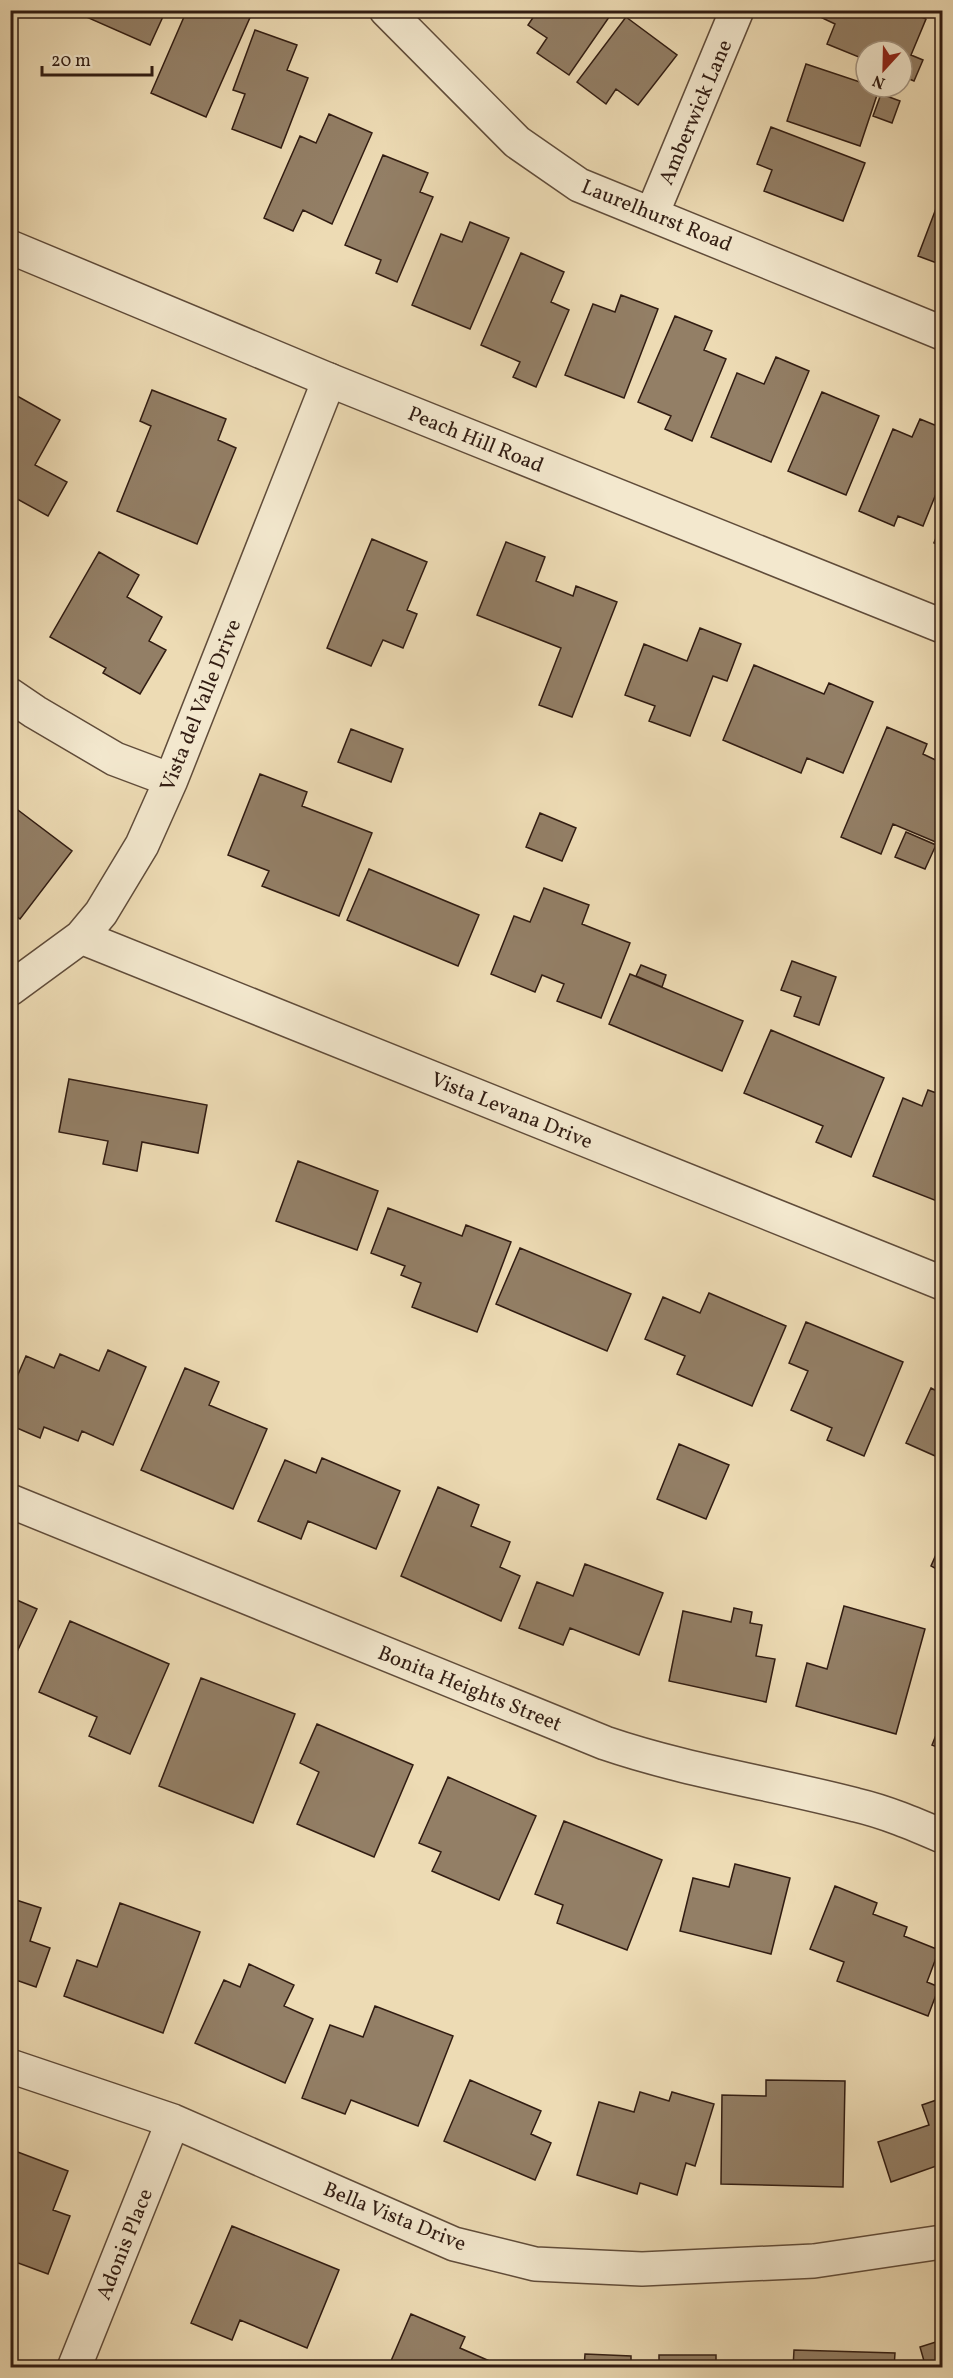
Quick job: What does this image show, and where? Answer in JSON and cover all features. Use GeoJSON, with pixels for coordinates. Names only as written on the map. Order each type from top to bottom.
{"type":"FeatureCollection","features":[{"type":"Feature","properties":{"kind":"street","name":"Laurelhurst Road"},"geometry":{"type":"LineString","coordinates":[[386,10],[517,142],[579,185],[942,333]]}},
{"type":"Feature","properties":{"kind":"street","name":"Amberwick Lane"},"geometry":{"type":"LineString","coordinates":[[652,214],[737,10]]}},
{"type":"Feature","properties":{"kind":"street","name":"Peach Hill Road"},"geometry":{"type":"LineString","coordinates":[[10,248],[329,380],[942,626]]}},
{"type":"Feature","properties":{"kind":"street","name":"Vista del Valle Drive"},"geometry":{"type":"LineString","coordinates":[[10,990],[81,936],[101,913],[142,845],[171,780],[329,380]]}},
{"type":"Feature","properties":{"kind":"street"},"geometry":{"type":"LineString","coordinates":[[10,695],[115,759],[171,780]]}},
{"type":"Feature","properties":{"kind":"street","name":"Vista Levana Drive"},"geometry":{"type":"LineString","coordinates":[[81,936],[942,1283]]}},
{"type":"Feature","properties":{"kind":"street","name":"Bonita Heights Street"},"geometry":{"type":"LineString","coordinates":[[10,1502],[605,1743],[652,1759],[708,1773],[856,1805],[942,1836]]}},
{"type":"Feature","properties":{"kind":"street","name":"Bella Vista Drive"},"geometry":{"type":"LineString","coordinates":[[10,2066],[173,2121],[454,2244],[535,2264],[642,2269],[814,2261],[942,2242]]}},
{"type":"Feature","properties":{"kind":"street","name":"Adonis Place"},"geometry":{"type":"LineString","coordinates":[[74,2367],[173,2121]]}},
{"type":"Feature","properties":{"kind":"building"},"geometry":{"type":"Polygon","coordinates":[[[87,10],[166,10],[150,45],[84,16],[87,10]]]}},
{"type":"Feature","properties":{"kind":"building"},"geometry":{"type":"Polygon","coordinates":[[[187,10],[247,10],[252,13],[206,117],[151,93],[187,10]]]}},
{"type":"Feature","properties":{"kind":"building"},"geometry":{"type":"Polygon","coordinates":[[[538,10],[614,10],[569,75],[537,53],[547,38],[528,25],[538,10]]]}},
{"type":"Feature","properties":{"kind":"building"},"geometry":{"type":"Polygon","coordinates":[[[823,10],[907,10],[926,19],[914,48],[914,39],[854,39],[854,55],[827,44],[835,24],[820,17],[823,10]]]}},
{"type":"Feature","properties":{"kind":"building"},"geometry":{"type":"Polygon","coordinates":[[[626,17],[677,55],[638,105],[616,89],[606,104],[577,82],[626,17]]]}},
{"type":"Feature","properties":{"kind":"building"},"geometry":{"type":"Polygon","coordinates":[[[255,30],[297,45],[287,70],[308,78],[281,148],[232,129],[245,94],[233,90],[255,30]]]}},
{"type":"Feature","properties":{"kind":"building"},"geometry":{"type":"Polygon","coordinates":[[[914,56],[923,60],[914,81],[914,56]]]}},
{"type":"Feature","properties":{"kind":"building"},"geometry":{"type":"Polygon","coordinates":[[[806,64],[854,80],[854,99],[876,99],[860,146],[787,121],[806,64]]]}},
{"type":"Feature","properties":{"kind":"building"},"geometry":{"type":"Polygon","coordinates":[[[879,99],[900,101],[892,123],[873,116],[879,99]]]}},
{"type":"Feature","properties":{"kind":"building"},"geometry":{"type":"Polygon","coordinates":[[[329,114],[372,133],[332,224],[303,210],[293,231],[264,218],[300,136],[316,143],[329,114]]]}},
{"type":"Feature","properties":{"kind":"building"},"geometry":{"type":"Polygon","coordinates":[[[771,127],[865,163],[843,221],[764,191],[772,170],[757,164],[771,127]]]}},
{"type":"Feature","properties":{"kind":"building"},"geometry":{"type":"Polygon","coordinates":[[[383,155],[428,173],[420,192],[433,197],[397,282],[376,273],[381,260],[345,245],[383,155]]]}},
{"type":"Feature","properties":{"kind":"building"},"geometry":{"type":"Polygon","coordinates":[[[940,198],[942,199],[942,265],[918,256],[940,198]]]}},
{"type":"Feature","properties":{"kind":"building"},"geometry":{"type":"Polygon","coordinates":[[[470,222],[509,238],[470,329],[412,305],[441,234],[462,242],[470,222]]]}},
{"type":"Feature","properties":{"kind":"building"},"geometry":{"type":"Polygon","coordinates":[[[521,253],[564,272],[551,302],[569,310],[536,387],[513,377],[520,362],[481,345],[521,253]]]}},
{"type":"Feature","properties":{"kind":"building"},"geometry":{"type":"Polygon","coordinates":[[[621,295],[658,309],[624,398],[565,375],[593,304],[615,312],[621,295]]]}},
{"type":"Feature","properties":{"kind":"building"},"geometry":{"type":"Polygon","coordinates":[[[675,316],[712,331],[704,350],[726,359],[692,441],[665,429],[671,416],[638,402],[675,316]]]}},
{"type":"Feature","properties":{"kind":"building"},"geometry":{"type":"Polygon","coordinates":[[[776,357],[809,371],[771,462],[711,437],[737,373],[764,384],[776,357]]]}},
{"type":"Feature","properties":{"kind":"building"},"geometry":{"type":"Polygon","coordinates":[[[152,390],[226,419],[218,440],[236,448],[197,544],[117,511],[151,426],[140,421],[152,390]]]}},
{"type":"Feature","properties":{"kind":"building"},"geometry":{"type":"Polygon","coordinates":[[[10,392],[60,420],[35,465],[67,482],[48,516],[10,495],[10,483],[15,475],[10,473],[10,392]]]}},
{"type":"Feature","properties":{"kind":"building"},"geometry":{"type":"Polygon","coordinates":[[[822,392],[879,416],[846,495],[788,471],[822,392]]]}},
{"type":"Feature","properties":{"kind":"building"},"geometry":{"type":"Polygon","coordinates":[[[920,419],[942,428],[942,479],[923,526],[898,516],[894,526],[859,511],[893,429],[912,437],[920,419]]]}},
{"type":"Feature","properties":{"kind":"building"},"geometry":{"type":"Polygon","coordinates":[[[942,523],[942,547],[934,543],[942,523]]]}},
{"type":"Feature","properties":{"kind":"building"},"geometry":{"type":"Polygon","coordinates":[[[372,539],[427,562],[407,610],[417,614],[403,648],[383,640],[371,666],[327,648],[372,539]]]}},
{"type":"Feature","properties":{"kind":"building"},"geometry":{"type":"Polygon","coordinates":[[[506,542],[545,557],[536,581],[573,596],[576,586],[617,602],[572,717],[539,705],[561,648],[477,615],[506,542]]]}},
{"type":"Feature","properties":{"kind":"building"},"geometry":{"type":"Polygon","coordinates":[[[99,552],[139,575],[127,597],[162,617],[149,641],[166,650],[140,694],[103,673],[106,668],[50,637],[99,552]]]}},
{"type":"Feature","properties":{"kind":"building"},"geometry":{"type":"Polygon","coordinates":[[[700,628],[741,644],[727,681],[713,676],[690,736],[649,721],[655,706],[625,695],[644,644],[687,661],[700,628]]]}},
{"type":"Feature","properties":{"kind":"building"},"geometry":{"type":"Polygon","coordinates":[[[754,665],[824,694],[829,683],[873,702],[843,773],[807,758],[801,773],[723,740],[754,665]]]}},
{"type":"Feature","properties":{"kind":"building"},"geometry":{"type":"Polygon","coordinates":[[[887,727],[927,744],[923,754],[942,763],[942,833],[938,843],[893,824],[881,854],[841,837],[887,727]]]}},
{"type":"Feature","properties":{"kind":"building"},"geometry":{"type":"Polygon","coordinates":[[[351,729],[403,749],[391,782],[338,762],[351,729]]]}},
{"type":"Feature","properties":{"kind":"building"},"geometry":{"type":"Polygon","coordinates":[[[260,774],[307,792],[302,806],[372,833],[339,916],[262,886],[269,871],[228,855],[260,774]]]}},
{"type":"Feature","properties":{"kind":"building"},"geometry":{"type":"Polygon","coordinates":[[[10,804],[72,851],[20,919],[10,911],[10,804]]]}},
{"type":"Feature","properties":{"kind":"building"},"geometry":{"type":"Polygon","coordinates":[[[540,813],[576,828],[562,861],[526,847],[540,813]]]}},
{"type":"Feature","properties":{"kind":"building"},"geometry":{"type":"Polygon","coordinates":[[[906,832],[936,845],[925,869],[895,857],[906,832]]]}},
{"type":"Feature","properties":{"kind":"building"},"geometry":{"type":"Polygon","coordinates":[[[369,869],[479,915],[458,966],[347,920],[369,869]]]}},
{"type":"Feature","properties":{"kind":"building"},"geometry":{"type":"Polygon","coordinates":[[[544,888],[589,905],[582,924],[630,943],[601,1018],[557,1001],[564,984],[542,975],[535,992],[491,974],[514,916],[530,922],[544,888]]]}},
{"type":"Feature","properties":{"kind":"building"},"geometry":{"type":"Polygon","coordinates":[[[792,961],[836,977],[819,1025],[794,1016],[801,997],[781,990],[792,961]]]}},
{"type":"Feature","properties":{"kind":"building"},"geometry":{"type":"Polygon","coordinates":[[[641,965],[666,975],[662,987],[636,976],[641,965]]]}},
{"type":"Feature","properties":{"kind":"building"},"geometry":{"type":"Polygon","coordinates":[[[630,974],[743,1021],[722,1071],[609,1024],[630,974]]]}},
{"type":"Feature","properties":{"kind":"building"},"geometry":{"type":"Polygon","coordinates":[[[771,1030],[884,1078],[851,1157],[816,1142],[823,1126],[744,1093],[771,1030]]]}},
{"type":"Feature","properties":{"kind":"building"},"geometry":{"type":"Polygon","coordinates":[[[69,1079],[207,1105],[198,1153],[142,1142],[137,1171],[103,1164],[108,1141],[59,1132],[69,1079]]]}},
{"type":"Feature","properties":{"kind":"building"},"geometry":{"type":"Polygon","coordinates":[[[928,1090],[942,1095],[942,1203],[873,1176],[903,1098],[922,1106],[928,1090]]]}},
{"type":"Feature","properties":{"kind":"building"},"geometry":{"type":"Polygon","coordinates":[[[298,1161],[378,1191],[357,1250],[276,1221],[298,1161]]]}},
{"type":"Feature","properties":{"kind":"building"},"geometry":{"type":"Polygon","coordinates":[[[388,1208],[462,1236],[466,1225],[511,1242],[477,1332],[412,1307],[421,1283],[401,1275],[405,1266],[371,1253],[388,1208]]]}},
{"type":"Feature","properties":{"kind":"building"},"geometry":{"type":"Polygon","coordinates":[[[520,1248],[631,1294],[607,1351],[496,1304],[520,1248]]]}},
{"type":"Feature","properties":{"kind":"building"},"geometry":{"type":"Polygon","coordinates":[[[709,1293],[786,1326],[752,1406],[677,1374],[685,1356],[645,1339],[663,1297],[700,1313],[709,1293]]]}},
{"type":"Feature","properties":{"kind":"building"},"geometry":{"type":"Polygon","coordinates":[[[806,1322],[903,1362],[864,1456],[827,1440],[832,1428],[791,1410],[808,1371],[789,1363],[806,1322]]]}},
{"type":"Feature","properties":{"kind":"building"},"geometry":{"type":"Polygon","coordinates":[[[108,1350],[146,1367],[113,1445],[82,1431],[78,1441],[44,1427],[40,1438],[10,1425],[10,1393],[26,1356],[54,1368],[60,1354],[99,1371],[108,1350]]]}},
{"type":"Feature","properties":{"kind":"building"},"geometry":{"type":"Polygon","coordinates":[[[185,1368],[219,1382],[209,1405],[267,1429],[233,1509],[141,1470],[185,1368]]]}},
{"type":"Feature","properties":{"kind":"building"},"geometry":{"type":"Polygon","coordinates":[[[931,1388],[942,1394],[942,1459],[906,1443],[931,1388]]]}},
{"type":"Feature","properties":{"kind":"building"},"geometry":{"type":"Polygon","coordinates":[[[679,1444],[729,1465],[706,1519],[657,1499],[679,1444]]]}},
{"type":"Feature","properties":{"kind":"building"},"geometry":{"type":"Polygon","coordinates":[[[322,1458],[400,1491],[376,1549],[308,1521],[301,1539],[258,1521],[285,1460],[316,1473],[322,1458]]]}},
{"type":"Feature","properties":{"kind":"building"},"geometry":{"type":"Polygon","coordinates":[[[438,1487],[479,1505],[471,1526],[510,1542],[500,1567],[520,1576],[501,1621],[401,1576],[438,1487]]]}},
{"type":"Feature","properties":{"kind":"building"},"geometry":{"type":"Polygon","coordinates":[[[942,1541],[942,1572],[931,1566],[942,1541]]]}},
{"type":"Feature","properties":{"kind":"building"},"geometry":{"type":"Polygon","coordinates":[[[585,1564],[663,1593],[639,1655],[570,1628],[563,1645],[519,1628],[537,1582],[573,1596],[585,1564]]]}},
{"type":"Feature","properties":{"kind":"building"},"geometry":{"type":"Polygon","coordinates":[[[10,1597],[37,1609],[10,1667],[10,1597]]]}},
{"type":"Feature","properties":{"kind":"building"},"geometry":{"type":"Polygon","coordinates":[[[844,1606],[925,1629],[896,1734],[796,1706],[807,1663],[827,1669],[844,1606]]]}},
{"type":"Feature","properties":{"kind":"building"},"geometry":{"type":"Polygon","coordinates":[[[734,1608],[752,1612],[750,1623],[762,1625],[756,1656],[775,1659],[766,1702],[669,1681],[683,1611],[731,1622],[734,1608]]]}},
{"type":"Feature","properties":{"kind":"building"},"geometry":{"type":"Polygon","coordinates":[[[70,1621],[169,1664],[130,1754],[89,1736],[97,1717],[39,1692],[70,1621]]]}},
{"type":"Feature","properties":{"kind":"building"},"geometry":{"type":"Polygon","coordinates":[[[201,1678],[295,1714],[253,1823],[159,1786],[201,1678]]]}},
{"type":"Feature","properties":{"kind":"building"},"geometry":{"type":"Polygon","coordinates":[[[942,1720],[942,1749],[932,1745],[942,1720]]]}},
{"type":"Feature","properties":{"kind":"building"},"geometry":{"type":"Polygon","coordinates":[[[317,1724],[413,1765],[374,1857],[297,1824],[319,1772],[300,1763],[317,1724]]]}},
{"type":"Feature","properties":{"kind":"building"},"geometry":{"type":"Polygon","coordinates":[[[448,1777],[536,1816],[499,1900],[432,1871],[441,1852],[419,1843],[448,1777]]]}},
{"type":"Feature","properties":{"kind":"building"},"geometry":{"type":"Polygon","coordinates":[[[564,1821],[662,1860],[627,1950],[557,1923],[563,1905],[535,1894],[564,1821]]]}},
{"type":"Feature","properties":{"kind":"building"},"geometry":{"type":"Polygon","coordinates":[[[735,1864],[790,1878],[771,1954],[680,1931],[693,1878],[729,1887],[735,1864]]]}},
{"type":"Feature","properties":{"kind":"building"},"geometry":{"type":"Polygon","coordinates":[[[835,1886],[877,1903],[873,1914],[907,1927],[904,1936],[939,1950],[927,1982],[939,1987],[928,2016],[837,1981],[844,1962],[810,1949],[835,1886]]]}},
{"type":"Feature","properties":{"kind":"building"},"geometry":{"type":"Polygon","coordinates":[[[10,1898],[41,1908],[30,1941],[50,1948],[36,1987],[10,1978],[10,1898]]]}},
{"type":"Feature","properties":{"kind":"building"},"geometry":{"type":"Polygon","coordinates":[[[120,1903],[200,1932],[163,2033],[64,1996],[77,1960],[97,1967],[120,1903]]]}},
{"type":"Feature","properties":{"kind":"building"},"geometry":{"type":"Polygon","coordinates":[[[249,1964],[294,1985],[284,2006],[313,2019],[285,2083],[195,2043],[224,1980],[240,1987],[249,1964]]]}},
{"type":"Feature","properties":{"kind":"building"},"geometry":{"type":"Polygon","coordinates":[[[375,2006],[453,2036],[418,2126],[351,2100],[345,2114],[302,2098],[330,2025],[363,2037],[375,2006]]]}},
{"type":"Feature","properties":{"kind":"building"},"geometry":{"type":"Polygon","coordinates":[[[470,2080],[541,2111],[531,2134],[551,2143],[535,2180],[444,2141],[470,2080]]]}},
{"type":"Feature","properties":{"kind":"building"},"geometry":{"type":"Polygon","coordinates":[[[766,2080],[845,2081],[843,2187],[721,2184],[722,2095],[766,2096],[766,2080]]]}},
{"type":"Feature","properties":{"kind":"building"},"geometry":{"type":"Polygon","coordinates":[[[640,2092],[669,2101],[672,2092],[714,2104],[695,2166],[686,2163],[677,2195],[640,2183],[637,2194],[577,2175],[599,2102],[634,2112],[640,2092]]]}},
{"type":"Feature","properties":{"kind":"building"},"geometry":{"type":"Polygon","coordinates":[[[942,2098],[942,2164],[891,2182],[878,2142],[929,2125],[922,2105],[942,2098]]]}},
{"type":"Feature","properties":{"kind":"building"},"geometry":{"type":"Polygon","coordinates":[[[15,2151],[68,2171],[53,2210],[70,2216],[48,2274],[10,2260],[10,2163],[15,2151]]]}},
{"type":"Feature","properties":{"kind":"building"},"geometry":{"type":"Polygon","coordinates":[[[232,2226],[339,2270],[307,2348],[240,2320],[232,2340],[191,2323],[232,2226]]]}},
{"type":"Feature","properties":{"kind":"building"},"geometry":{"type":"Polygon","coordinates":[[[411,2314],[465,2337],[460,2348],[494,2363],[492,2368],[388,2368],[411,2314]]]}},
{"type":"Feature","properties":{"kind":"building"},"geometry":{"type":"Polygon","coordinates":[[[942,2340],[942,2368],[926,2368],[920,2347],[942,2340]]]}},
{"type":"Feature","properties":{"kind":"building"},"geometry":{"type":"Polygon","coordinates":[[[794,2350],[895,2353],[894,2368],[793,2368],[794,2350]]]}},
{"type":"Feature","properties":{"kind":"building"},"geometry":{"type":"Polygon","coordinates":[[[585,2354],[631,2356],[631,2368],[584,2368],[585,2354]]]}},
{"type":"Feature","properties":{"kind":"building"},"geometry":{"type":"Polygon","coordinates":[[[659,2355],[716,2355],[716,2368],[659,2368],[659,2355]]]}}]}
